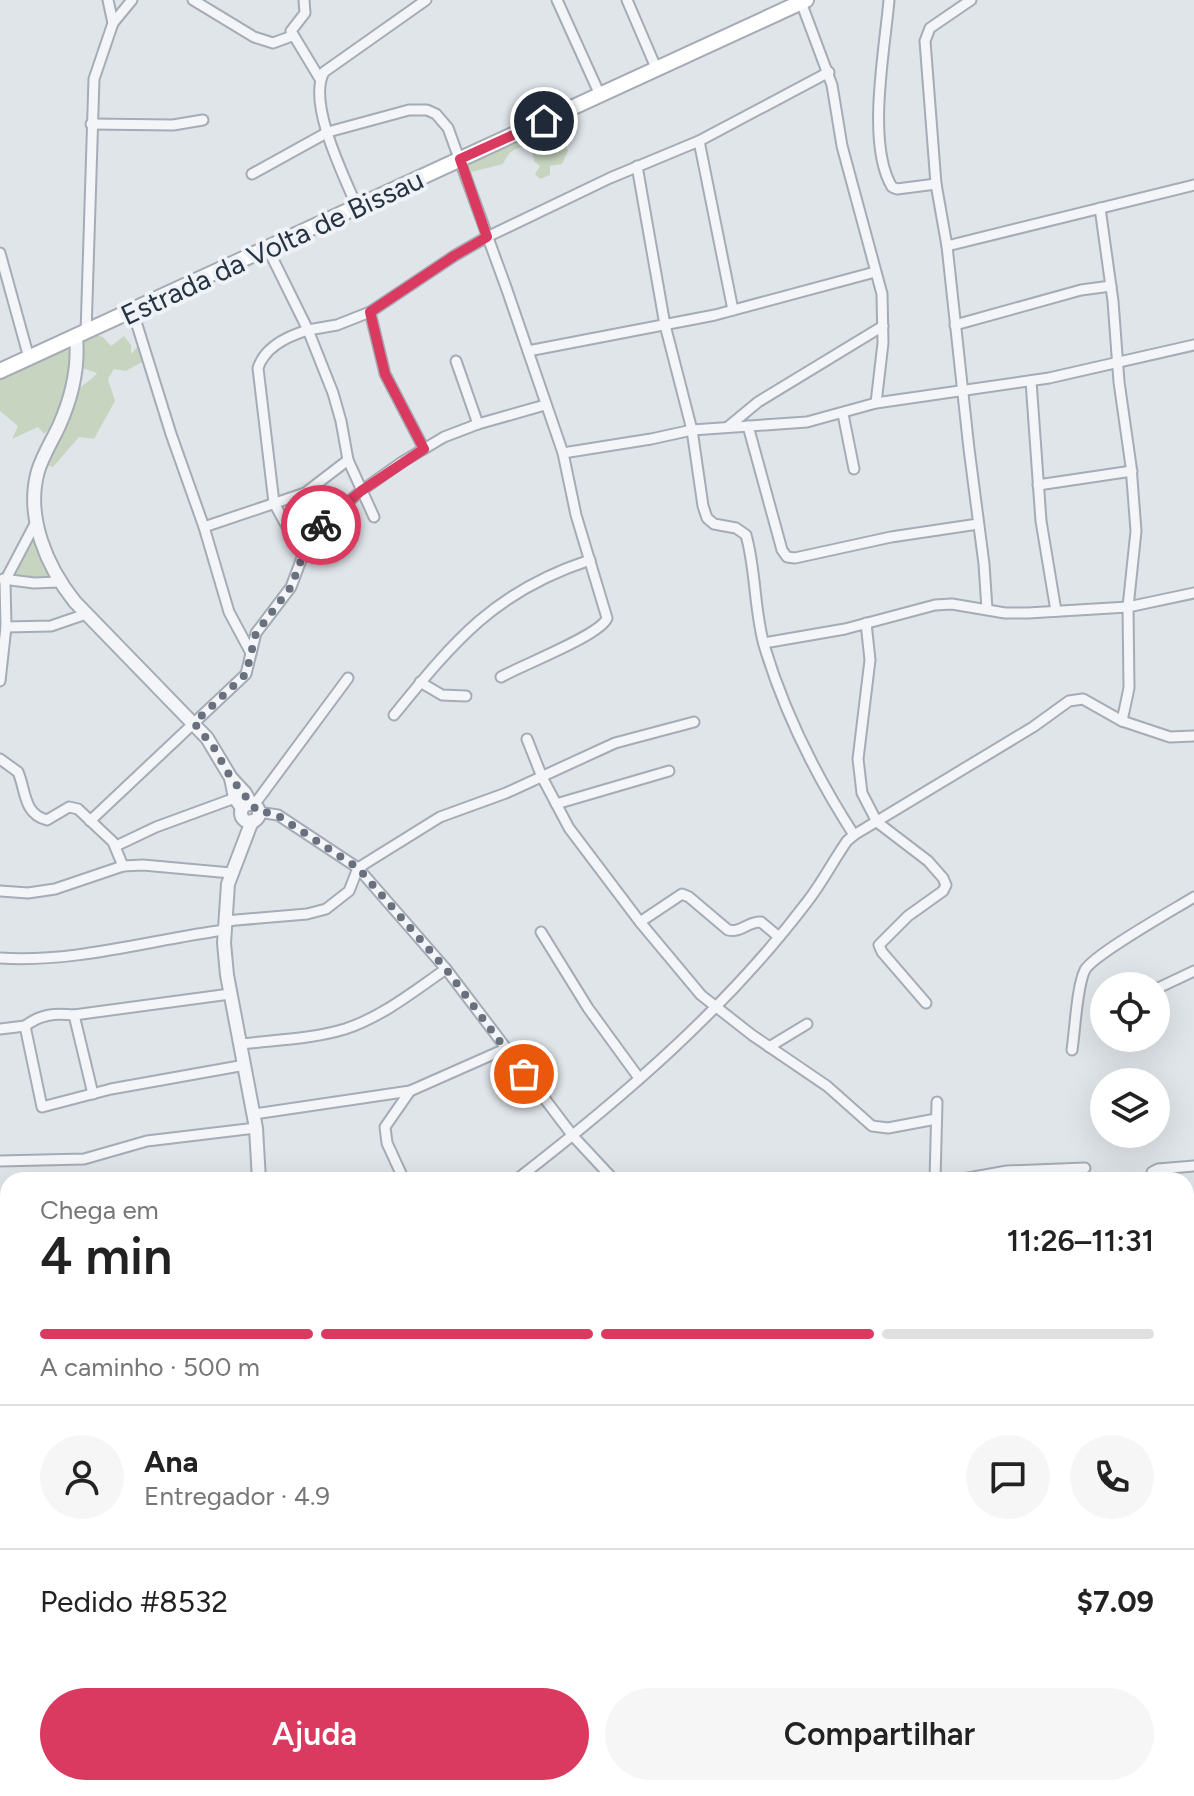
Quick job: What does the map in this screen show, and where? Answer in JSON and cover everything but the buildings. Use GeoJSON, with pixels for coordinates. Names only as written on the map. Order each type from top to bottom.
{"type":"FeatureCollection","features":[{"type":"Feature","properties":{"kind":"main road","name":"Estrada da Volta de Bissau"},"geometry":{"type":"LineString","coordinates":[[0,371],[657,70],[795,3]]}},
{"type":"Feature","properties":{"kind":"street"},"geometry":{"type":"LineString","coordinates":[[108,0],[113,23]]}},
{"type":"Feature","properties":{"kind":"street"},"geometry":{"type":"LineString","coordinates":[[132,0],[113,23],[94,79],[77,368],[70,396],[38,471],[35,490],[37,520],[44,549],[59,582],[86,614],[194,723],[214,748],[248,809]]}},
{"type":"Feature","properties":{"kind":"street"},"geometry":{"type":"LineString","coordinates":[[193,0],[207,4],[254,37],[273,43],[292,36]]}},
{"type":"Feature","properties":{"kind":"street"},"geometry":{"type":"LineString","coordinates":[[304,0],[305,13],[296,22],[292,36],[320,79]]}},
{"type":"Feature","properties":{"kind":"street"},"geometry":{"type":"LineString","coordinates":[[557,0],[600,95]]}},
{"type":"Feature","properties":{"kind":"street"},"geometry":{"type":"LineString","coordinates":[[627,0],[657,70]]}},
{"type":"Feature","properties":{"kind":"street"},"geometry":{"type":"LineString","coordinates":[[889,0],[879,111],[886,172],[892,187],[897,189],[936,184]]}},
{"type":"Feature","properties":{"kind":"street"},"geometry":{"type":"LineString","coordinates":[[971,0],[936,23],[926,34],[936,184],[947,246],[987,609]]}},
{"type":"Feature","properties":{"kind":"street"},"geometry":{"type":"LineString","coordinates":[[357,207],[328,132],[320,98],[320,79],[324,72],[420,1]]}},
{"type":"Feature","properties":{"kind":"street"},"geometry":{"type":"LineString","coordinates":[[795,3],[829,72],[844,154],[882,294],[883,326],[876,403]]}},
{"type":"Feature","properties":{"kind":"street"},"geometry":{"type":"LineString","coordinates":[[303,556],[274,503],[258,368],[261,357],[275,345],[308,330],[337,325],[370,312],[487,237],[637,166],[699,141],[829,72]]}},
{"type":"Feature","properties":{"kind":"street"},"geometry":{"type":"LineString","coordinates":[[252,174],[328,132],[409,110],[427,110],[436,114],[448,128],[563,453],[576,515],[607,618],[604,624],[578,640],[501,677]]}},
{"type":"Feature","properties":{"kind":"street"},"geometry":{"type":"LineString","coordinates":[[91,124],[173,125],[203,120]]}},
{"type":"Feature","properties":{"kind":"street"},"geometry":{"type":"LineString","coordinates":[[699,141],[733,310]]}},
{"type":"Feature","properties":{"kind":"street"},"geometry":{"type":"LineString","coordinates":[[637,166],[665,325],[692,430],[703,506],[707,518],[714,524],[736,528],[746,535],[764,643],[800,740],[854,835]]}},
{"type":"Feature","properties":{"kind":"street"},"geometry":{"type":"LineString","coordinates":[[947,246],[1194,185]]}},
{"type":"Feature","properties":{"kind":"street"},"geometry":{"type":"LineString","coordinates":[[1100,208],[1132,471],[1135,541],[1128,607],[1129,688],[1122,721]]}},
{"type":"Feature","properties":{"kind":"street"},"geometry":{"type":"LineString","coordinates":[[268,249],[308,330],[333,393],[348,460],[374,517]]}},
{"type":"Feature","properties":{"kind":"street"},"geometry":{"type":"LineString","coordinates":[[0,253],[29,358]]}},
{"type":"Feature","properties":{"kind":"street"},"geometry":{"type":"LineString","coordinates":[[528,351],[733,310],[875,272]]}},
{"type":"Feature","properties":{"kind":"street"},"geometry":{"type":"LineString","coordinates":[[955,325],[1081,290],[1111,286]]}},
{"type":"Feature","properties":{"kind":"street"},"geometry":{"type":"LineString","coordinates":[[133,312],[229,612],[251,653]]}},
{"type":"Feature","properties":{"kind":"street"},"geometry":{"type":"LineString","coordinates":[[370,312],[385,374],[424,449]]}},
{"type":"Feature","properties":{"kind":"street"},"geometry":{"type":"LineString","coordinates":[[728,427],[758,402],[883,326]]}},
{"type":"Feature","properties":{"kind":"street"},"geometry":{"type":"LineString","coordinates":[[563,453],[692,430],[807,422],[876,403],[1031,381],[1194,345]]}},
{"type":"Feature","properties":{"kind":"street"},"geometry":{"type":"LineString","coordinates":[[456,361],[478,424]]}},
{"type":"Feature","properties":{"kind":"street"},"geometry":{"type":"LineString","coordinates":[[1031,381],[1042,533],[1056,611]]}},
{"type":"Feature","properties":{"kind":"street"},"geometry":{"type":"LineString","coordinates":[[90,821],[246,674],[256,633],[291,587],[315,531],[361,491],[444,437],[545,405]]}},
{"type":"Feature","properties":{"kind":"street"},"geometry":{"type":"LineString","coordinates":[[843,414],[854,469]]}},
{"type":"Feature","properties":{"kind":"street"},"geometry":{"type":"LineString","coordinates":[[748,426],[782,550],[787,557],[978,524]]}},
{"type":"Feature","properties":{"kind":"street"},"geometry":{"type":"LineString","coordinates":[[204,527],[315,488],[348,460]]}},
{"type":"Feature","properties":{"kind":"street"},"geometry":{"type":"LineString","coordinates":[[1038,485],[1132,471]]}},
{"type":"Feature","properties":{"kind":"street"},"geometry":{"type":"LineString","coordinates":[[0,681],[6,627],[3,579],[37,520]]}},
{"type":"Feature","properties":{"kind":"street"},"geometry":{"type":"LineString","coordinates":[[394,715],[448,648],[514,593],[537,580],[590,560]]}},
{"type":"Feature","properties":{"kind":"street"},"geometry":{"type":"LineString","coordinates":[[3,579],[59,582]]}},
{"type":"Feature","properties":{"kind":"street"},"geometry":{"type":"LineString","coordinates":[[764,643],[866,623],[935,605],[1014,614],[1128,607],[1194,593]]}},
{"type":"Feature","properties":{"kind":"street"},"geometry":{"type":"LineString","coordinates":[[6,627],[51,626],[86,614]]}},
{"type":"Feature","properties":{"kind":"street"},"geometry":{"type":"LineString","coordinates":[[866,623],[870,660],[858,776],[862,793],[877,822],[921,854],[945,881],[943,891],[908,916],[879,945],[926,1003]]}},
{"type":"Feature","properties":{"kind":"street"},"geometry":{"type":"LineString","coordinates":[[259,1172],[254,1114],[230,994],[224,926],[231,873],[240,849],[248,809],[348,678]]}},
{"type":"Feature","properties":{"kind":"street"},"geometry":{"type":"LineString","coordinates":[[420,682],[442,695],[466,696]]}},
{"type":"Feature","properties":{"kind":"street"},"geometry":{"type":"LineString","coordinates":[[526,1172],[573,1136],[716,1008],[779,937],[854,835],[1033,727],[1069,701],[1083,699],[1122,721],[1170,737],[1194,736]]}},
{"type":"Feature","properties":{"kind":"street"},"geometry":{"type":"LineString","coordinates":[[0,958],[63,958],[326,909],[349,891],[358,868],[440,817],[542,777],[615,743],[694,722]]}},
{"type":"Feature","properties":{"kind":"street"},"geometry":{"type":"LineString","coordinates":[[527,739],[556,804],[588,855],[692,987],[769,1047],[827,1086],[872,1126],[888,1128],[936,1119]]}},
{"type":"Feature","properties":{"kind":"street"},"geometry":{"type":"LineString","coordinates":[[0,759],[18,772],[27,805],[40,818],[47,820],[65,809],[73,808],[116,846],[123,866]]}},
{"type":"Feature","properties":{"kind":"street"},"geometry":{"type":"LineString","coordinates":[[556,804],[669,771]]}},
{"type":"Feature","properties":{"kind":"street"},"geometry":{"type":"LineString","coordinates":[[116,846],[156,827],[248,809],[274,813],[358,868],[446,969],[573,1136],[607,1172]]}},
{"type":"Feature","properties":{"kind":"street"},"geometry":{"type":"LineString","coordinates":[[0,891],[28,893],[55,889],[123,866],[231,873]]}},
{"type":"Feature","properties":{"kind":"street"},"geometry":{"type":"LineString","coordinates":[[640,922],[682,894],[728,930],[737,931],[753,922],[761,922],[779,937]]}},
{"type":"Feature","properties":{"kind":"street"},"geometry":{"type":"LineString","coordinates":[[1072,1050],[1086,968],[1194,897]]}},
{"type":"Feature","properties":{"kind":"street"},"geometry":{"type":"LineString","coordinates":[[541,932],[588,1008],[639,1078]]}},
{"type":"Feature","properties":{"kind":"street"},"geometry":{"type":"LineString","coordinates":[[241,1044],[346,1028],[385,1010],[446,969]]}},
{"type":"Feature","properties":{"kind":"street"},"geometry":{"type":"LineString","coordinates":[[1170,982],[1194,971]]}},
{"type":"Feature","properties":{"kind":"street"},"geometry":{"type":"LineString","coordinates":[[0,1029],[25,1026],[34,1019],[52,1013],[74,1015],[230,994]]}},
{"type":"Feature","properties":{"kind":"street"},"geometry":{"type":"LineString","coordinates":[[74,1015],[93,1094]]}},
{"type":"Feature","properties":{"kind":"street"},"geometry":{"type":"LineString","coordinates":[[769,1047],[807,1024]]}},
{"type":"Feature","properties":{"kind":"street"},"geometry":{"type":"LineString","coordinates":[[25,1026],[42,1107],[245,1065]]}},
{"type":"Feature","properties":{"kind":"street"},"geometry":{"type":"LineString","coordinates":[[254,1114],[410,1091],[505,1049]]}},
{"type":"Feature","properties":{"kind":"street"},"geometry":{"type":"LineString","coordinates":[[400,1172],[387,1143],[385,1127],[410,1091]]}},
{"type":"Feature","properties":{"kind":"street"},"geometry":{"type":"LineString","coordinates":[[935,1172],[937,1102]]}},
{"type":"Feature","properties":{"kind":"street"},"geometry":{"type":"LineString","coordinates":[[0,1161],[84,1159],[147,1141],[256,1128]]}},
{"type":"Feature","properties":{"kind":"street"},"geometry":{"type":"LineString","coordinates":[[1152,1172],[1194,1166]]}},
{"type":"Feature","properties":{"kind":"street"},"geometry":{"type":"LineString","coordinates":[[999,1172],[1085,1168]]}},
{"type":"Feature","properties":{"kind":"green space"},"geometry":{"type":"Polygon","coordinates":[[[542,128],[559,132],[568,151],[562,164],[550,166],[550,175],[540,179],[535,174],[540,166],[534,161],[532,146],[514,150],[503,164],[471,172],[468,165],[472,157],[542,128]]]}},
{"type":"Feature","properties":{"kind":"green space"},"geometry":{"type":"Polygon","coordinates":[[[95,335],[103,337],[111,346],[124,336],[131,345],[131,354],[141,343],[149,347],[149,358],[126,371],[114,369],[108,379],[115,401],[94,439],[79,437],[53,467],[49,466],[74,396],[97,373],[82,368],[83,340],[95,335]]]}},
{"type":"Feature","properties":{"kind":"green space"},"geometry":{"type":"Polygon","coordinates":[[[62,348],[69,348],[74,354],[55,423],[44,434],[38,427],[12,439],[18,426],[0,411],[0,375],[62,348]]]}},
{"type":"Feature","properties":{"kind":"green space"},"geometry":{"type":"Polygon","coordinates":[[[31,534],[57,579],[14,583],[31,534]]]}},
{"type":"Feature","properties":{"kind":"way so far"},"geometry":{"type":"LineString","coordinates":[[321,525],[309,539],[291,587],[256,633],[246,674],[194,723],[258,812],[274,813],[358,868],[446,969],[524,1074]]}},
{"type":"Feature","properties":{"kind":"route"},"geometry":{"type":"LineString","coordinates":[[321,525],[361,491],[424,449],[385,374],[370,312],[487,237],[460,159],[544,121]]}}]}
